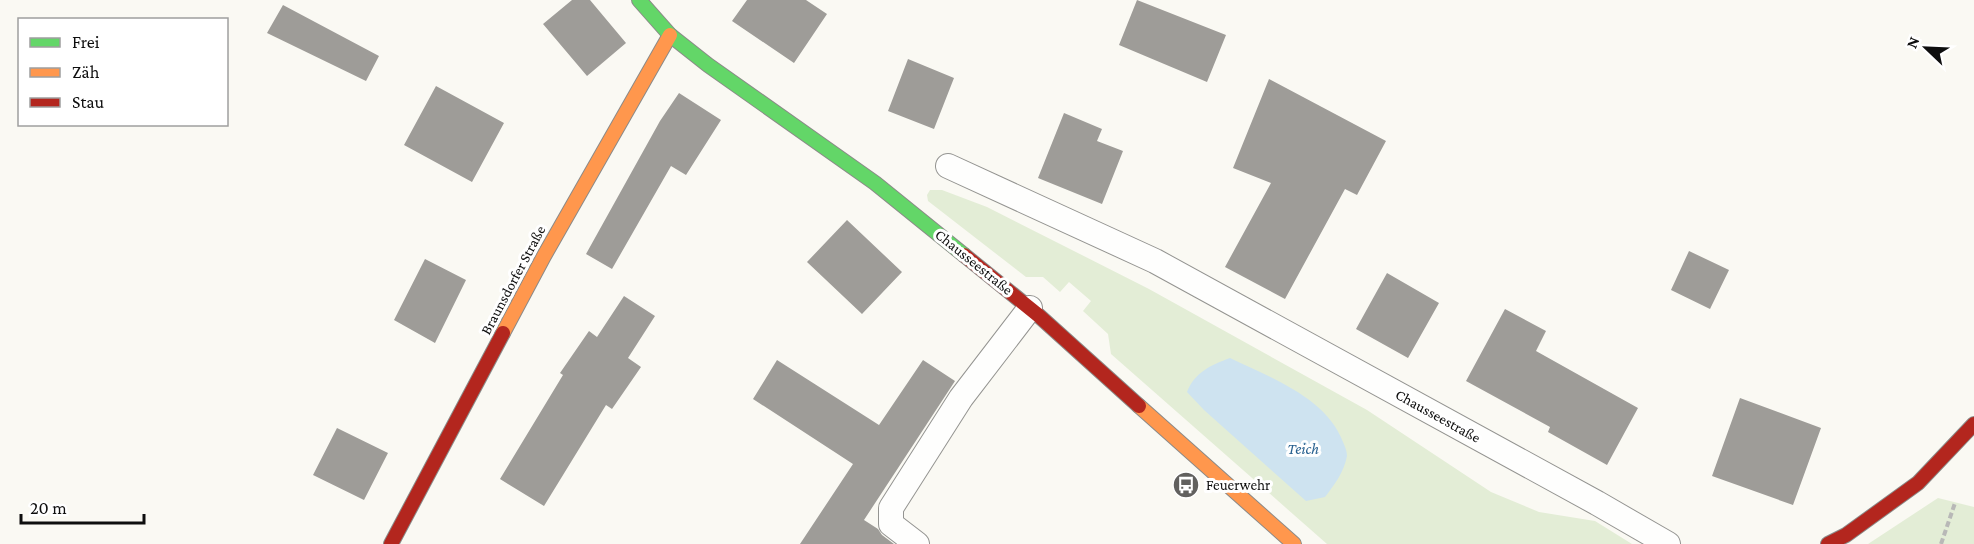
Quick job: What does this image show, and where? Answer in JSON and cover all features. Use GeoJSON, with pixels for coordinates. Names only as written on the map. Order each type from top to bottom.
{"type":"FeatureCollection","features":[{"type":"Feature","properties":{"kind":"main road","name":"Chausseestraße"},"geometry":{"type":"LineString","coordinates":[[639,0],[670,35],[708,65],[875,183],[1030,308],[1293,544]]}},
{"type":"Feature","properties":{"kind":"main road","name":"Braunsdorfer Straße"},"geometry":{"type":"LineString","coordinates":[[391,544],[544,256],[670,35]]}},
{"type":"Feature","properties":{"kind":"main road"},"geometry":{"type":"LineString","coordinates":[[1828,544],[1846,535],[1918,483],[1974,424]]}},
{"type":"Feature","properties":{"kind":"lane","name":"Chausseestraße"},"geometry":{"type":"LineString","coordinates":[[948,166],[1155,261],[1668,544]]}},
{"type":"Feature","properties":{"kind":"lane"},"geometry":{"type":"LineString","coordinates":[[917,544],[891,524],[891,508],[961,398],[1030,308]]}},
{"type":"Feature","properties":{"kind":"green space"},"geometry":{"type":"Polygon","coordinates":[[[930,190],[942,190],[987,207],[1149,289],[1367,410],[1491,492],[1539,512],[1595,521],[1632,544],[1327,544],[1111,354],[1108,334],[1083,311],[1091,301],[1069,282],[1060,292],[1043,277],[1026,277],[928,201],[927,195],[930,190]]]}},
{"type":"Feature","properties":{"kind":"green space"},"geometry":{"type":"Polygon","coordinates":[[[1938,498],[1974,507],[1974,544],[1868,544],[1938,498]]]}},
{"type":"Feature","properties":{"kind":"water","name":"Teich"},"geometry":{"type":"Polygon","coordinates":[[[1230,358],[1296,391],[1324,413],[1335,427],[1347,456],[1336,483],[1325,497],[1306,501],[1187,392],[1194,379],[1204,370],[1230,358]]]}},
{"type":"Feature","properties":{"kind":"building"},"geometry":{"type":"Polygon","coordinates":[[[572,0],[590,0],[626,43],[587,76],[543,24],[572,0]]]}},
{"type":"Feature","properties":{"kind":"building"},"geometry":{"type":"Polygon","coordinates":[[[747,0],[806,0],[827,14],[794,63],[732,21],[747,0]]]}},
{"type":"Feature","properties":{"kind":"building"},"geometry":{"type":"Polygon","coordinates":[[[1137,0],[1226,35],[1207,82],[1119,45],[1137,0]]]}},
{"type":"Feature","properties":{"kind":"building"},"geometry":{"type":"Polygon","coordinates":[[[283,5],[379,56],[366,81],[267,33],[283,5]]]}},
{"type":"Feature","properties":{"kind":"building"},"geometry":{"type":"Polygon","coordinates":[[[908,59],[954,78],[934,129],[888,111],[908,59]]]}},
{"type":"Feature","properties":{"kind":"building"},"geometry":{"type":"Polygon","coordinates":[[[1269,79],[1386,141],[1357,195],[1345,189],[1285,299],[1225,267],[1271,183],[1233,168],[1269,79]]]}},
{"type":"Feature","properties":{"kind":"building"},"geometry":{"type":"Polygon","coordinates":[[[436,86],[504,123],[472,182],[404,145],[436,86]]]}},
{"type":"Feature","properties":{"kind":"building"},"geometry":{"type":"Polygon","coordinates":[[[679,93],[721,120],[686,175],[671,166],[612,269],[586,254],[660,121],[679,93]]]}},
{"type":"Feature","properties":{"kind":"building"},"geometry":{"type":"Polygon","coordinates":[[[1064,113],[1102,129],[1097,141],[1123,151],[1102,204],[1038,178],[1064,113]]]}},
{"type":"Feature","properties":{"kind":"building"},"geometry":{"type":"Polygon","coordinates":[[[847,220],[902,272],[862,314],[807,262],[847,220]]]}},
{"type":"Feature","properties":{"kind":"building"},"geometry":{"type":"Polygon","coordinates":[[[1689,251],[1729,270],[1710,309],[1671,290],[1689,251]]]}},
{"type":"Feature","properties":{"kind":"building"},"geometry":{"type":"Polygon","coordinates":[[[425,259],[466,280],[435,343],[394,320],[425,259]]]}},
{"type":"Feature","properties":{"kind":"building"},"geometry":{"type":"Polygon","coordinates":[[[1387,273],[1439,303],[1408,358],[1356,329],[1387,273]]]}},
{"type":"Feature","properties":{"kind":"building"},"geometry":{"type":"Polygon","coordinates":[[[624,296],[655,316],[628,358],[641,367],[612,409],[606,405],[544,506],[500,479],[563,375],[560,373],[589,331],[597,337],[624,296]]]}},
{"type":"Feature","properties":{"kind":"building"},"geometry":{"type":"Polygon","coordinates":[[[1505,309],[1546,331],[1536,351],[1638,408],[1607,465],[1548,432],[1550,427],[1466,381],[1505,309]]]}},
{"type":"Feature","properties":{"kind":"building"},"geometry":{"type":"Polygon","coordinates":[[[777,360],[879,425],[923,360],[955,381],[864,520],[894,544],[800,544],[853,464],[753,399],[777,360]]]}},
{"type":"Feature","properties":{"kind":"building"},"geometry":{"type":"Polygon","coordinates":[[[1740,398],[1821,428],[1793,505],[1712,476],[1740,398]]]}},
{"type":"Feature","properties":{"kind":"building"},"geometry":{"type":"Polygon","coordinates":[[[337,428],[388,453],[364,500],[313,475],[337,428]]]}},
{"type":"Feature","properties":{"kind":"traffic: fast"},"geometry":{"type":"LineString","coordinates":[[639,0],[670,35],[708,65],[875,183],[964,255]]}},
{"type":"Feature","properties":{"kind":"traffic: slow"},"geometry":{"type":"LineString","coordinates":[[503,333],[544,256],[670,35]]}},
{"type":"Feature","properties":{"kind":"traffic: slow"},"geometry":{"type":"LineString","coordinates":[[1139,406],[1294,544]]}},
{"type":"Feature","properties":{"kind":"traffic: jam"},"geometry":{"type":"LineString","coordinates":[[964,255],[1038,315],[1139,406]]}},
{"type":"Feature","properties":{"kind":"traffic: jam"},"geometry":{"type":"LineString","coordinates":[[391,544],[503,333]]}},
{"type":"Feature","properties":{"kind":"traffic: jam"},"geometry":{"type":"LineString","coordinates":[[1828,544],[1846,535],[1918,483],[1974,424]]}},
{"type":"Feature","properties":{"kind":"place","name":"Feuerwehr"},"geometry":{"type":"Point","coordinates":[1186,485]}}]}
